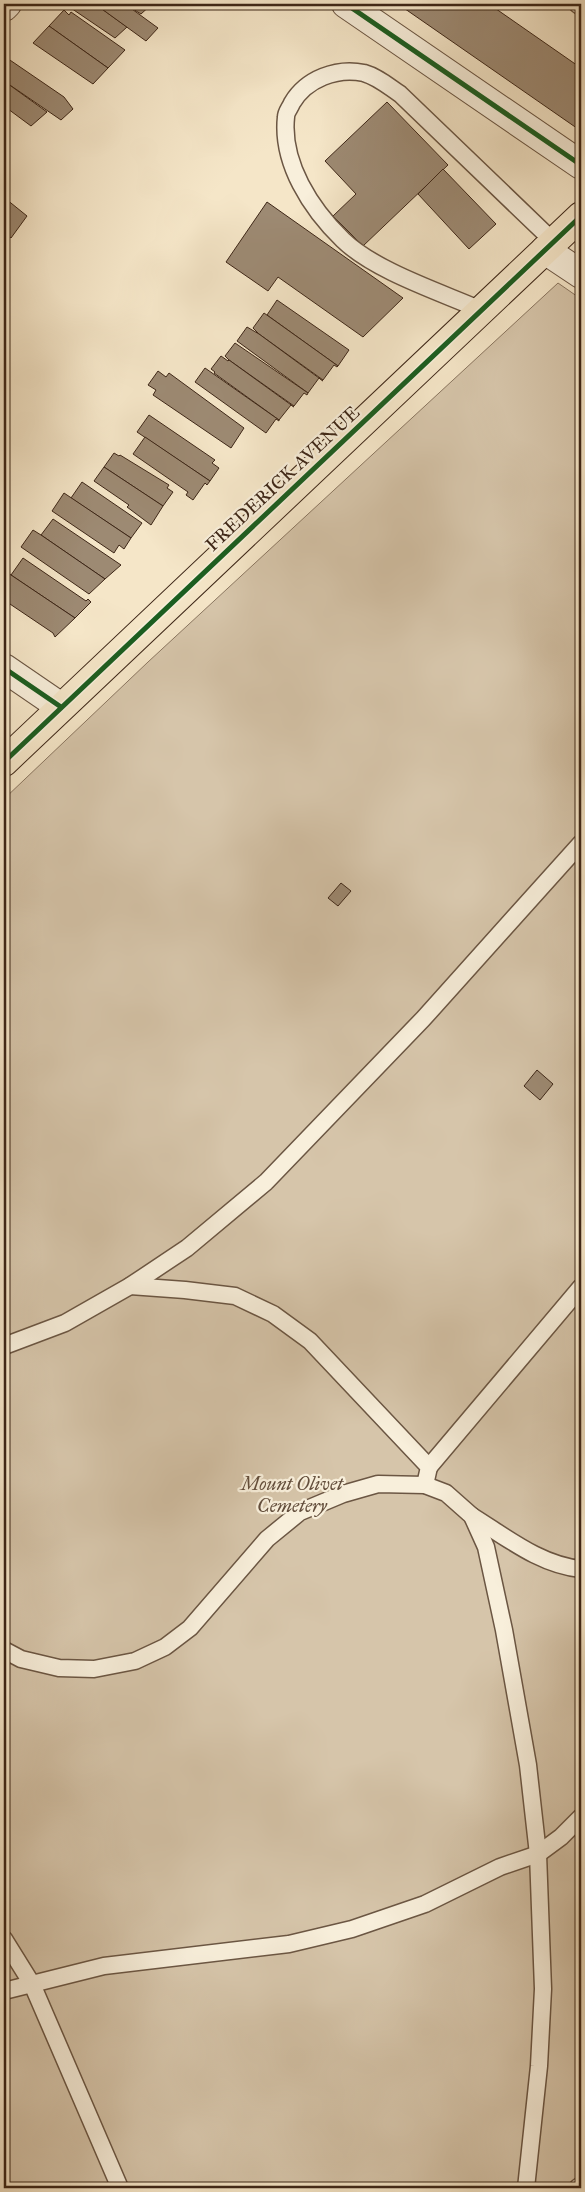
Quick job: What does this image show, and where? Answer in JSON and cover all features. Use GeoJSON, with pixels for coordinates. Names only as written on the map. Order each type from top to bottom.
{"type":"FeatureCollection","features":[{"type":"Feature","properties":{"kind":"main road","name":"FREDERICK AVENUE"},"geometry":{"type":"LineString","coordinates":[[4,762],[581,216]]}},
{"type":"Feature","properties":{"kind":"street"},"geometry":{"type":"LineString","coordinates":[[4,7],[7,4]]}},
{"type":"Feature","properties":{"kind":"street"},"geometry":{"type":"LineString","coordinates":[[353,6],[581,165]]}},
{"type":"Feature","properties":{"kind":"street"},"geometry":{"type":"LineString","coordinates":[[550,246],[581,274]]}},
{"type":"Feature","properties":{"kind":"street"},"geometry":{"type":"LineString","coordinates":[[4,668],[61,708]]}},
{"type":"Feature","properties":{"kind":"lane"},"geometry":{"type":"LineString","coordinates":[[577,4],[581,7]]}},
{"type":"Feature","properties":{"kind":"lane"},"geometry":{"type":"LineString","coordinates":[[481,310],[377,264],[345,242],[324,220],[305,193],[288,152],[285,129],[286,114],[306,85],[320,78],[353,72],[366,74],[381,80],[400,94],[550,246]]}},
{"type":"Feature","properties":{"kind":"lane"},"geometry":{"type":"LineString","coordinates":[[4,1346],[65,1323],[130,1286],[188,1248],[266,1182],[423,1019],[581,843]]}},
{"type":"Feature","properties":{"kind":"lane"},"geometry":{"type":"LineString","coordinates":[[130,1286],[236,1296],[273,1314],[310,1341],[428,1467]]}},
{"type":"Feature","properties":{"kind":"lane"},"geometry":{"type":"LineString","coordinates":[[425,1485],[428,1467],[581,1287]]}},
{"type":"Feature","properties":{"kind":"lane"},"geometry":{"type":"LineString","coordinates":[[4,1650],[22,1659],[58,1668],[94,1669],[135,1661],[165,1647],[190,1628],[268,1539],[300,1512],[343,1494],[378,1484],[425,1485],[446,1493],[472,1516],[528,1552],[566,1568],[581,1569]]}},
{"type":"Feature","properties":{"kind":"lane"},"geometry":{"type":"LineString","coordinates":[[472,1516],[486,1547],[504,1630],[528,1765],[538,1854],[543,1989],[539,2066],[526,2188]]}},
{"type":"Feature","properties":{"kind":"lane"},"geometry":{"type":"LineString","coordinates":[[4,1990],[104,1966],[289,1944],[352,1929],[425,1904],[500,1867],[538,1854],[561,1837],[581,1817]]}},
{"type":"Feature","properties":{"kind":"lane"},"geometry":{"type":"LineString","coordinates":[[4,1938],[32,1984],[120,2188]]}},
{"type":"Feature","properties":{"kind":"lane"},"geometry":{"type":"LineString","coordinates":[[577,2188],[581,2185]]}},
{"type":"Feature","properties":{"kind":"green space","name":"Mount Olivet Cemetery"},"geometry":{"type":"Polygon","coordinates":[[[558,283],[581,299],[581,2188],[4,2188],[4,799],[148,662],[558,283]]]}},
{"type":"Feature","properties":{"kind":"building"},"geometry":{"type":"Polygon","coordinates":[[[65,4],[95,4],[127,27],[115,38],[65,4]]]}},
{"type":"Feature","properties":{"kind":"building"},"geometry":{"type":"Polygon","coordinates":[[[95,4],[125,4],[158,28],[146,41],[95,4]]]}},
{"type":"Feature","properties":{"kind":"building"},"geometry":{"type":"Polygon","coordinates":[[[125,4],[152,4],[141,14],[125,4]]]}},
{"type":"Feature","properties":{"kind":"building"},"geometry":{"type":"Polygon","coordinates":[[[398,4],[489,4],[581,68],[581,131],[398,4]]]}},
{"type":"Feature","properties":{"kind":"building"},"geometry":{"type":"Polygon","coordinates":[[[64,10],[69,15],[71,12],[125,50],[108,68],[49,26],[64,10]]]}},
{"type":"Feature","properties":{"kind":"building"},"geometry":{"type":"Polygon","coordinates":[[[49,26],[108,68],[93,84],[33,43],[49,26]]]}},
{"type":"Feature","properties":{"kind":"building"},"geometry":{"type":"Polygon","coordinates":[[[4,56],[64,97],[73,109],[61,120],[4,81],[4,56]]]}},
{"type":"Feature","properties":{"kind":"building"},"geometry":{"type":"Polygon","coordinates":[[[4,81],[47,112],[31,126],[4,106],[4,81]]]}},
{"type":"Feature","properties":{"kind":"building"},"geometry":{"type":"Polygon","coordinates":[[[387,102],[448,165],[363,246],[333,216],[356,194],[325,161],[387,102]]]}},
{"type":"Feature","properties":{"kind":"building"},"geometry":{"type":"Polygon","coordinates":[[[443,169],[496,224],[469,249],[418,194],[443,169]]]}},
{"type":"Feature","properties":{"kind":"building"},"geometry":{"type":"Polygon","coordinates":[[[6,199],[27,216],[11,238],[4,232],[4,202],[6,199]]]}},
{"type":"Feature","properties":{"kind":"building"},"geometry":{"type":"Polygon","coordinates":[[[267,202],[403,298],[363,337],[278,277],[268,291],[226,262],[267,202]]]}},
{"type":"Feature","properties":{"kind":"building"},"geometry":{"type":"Polygon","coordinates":[[[277,300],[349,350],[338,366],[267,315],[277,300]]]}},
{"type":"Feature","properties":{"kind":"building"},"geometry":{"type":"Polygon","coordinates":[[[264,313],[338,366],[334,365],[323,380],[253,328],[264,313]]]}},
{"type":"Feature","properties":{"kind":"building"},"geometry":{"type":"Polygon","coordinates":[[[247,327],[319,378],[308,393],[237,341],[247,327]]]}},
{"type":"Feature","properties":{"kind":"building"},"geometry":{"type":"Polygon","coordinates":[[[235,343],[308,393],[307,395],[304,393],[294,406],[229,360],[225,356],[235,343]]]}},
{"type":"Feature","properties":{"kind":"building"},"geometry":{"type":"Polygon","coordinates":[[[221,356],[294,407],[291,405],[279,420],[214,373],[211,369],[221,356]]]}},
{"type":"Feature","properties":{"kind":"building"},"geometry":{"type":"Polygon","coordinates":[[[205,368],[279,421],[276,419],[266,433],[195,382],[205,368]]]}},
{"type":"Feature","properties":{"kind":"building"},"geometry":{"type":"Polygon","coordinates":[[[158,371],[166,377],[169,373],[244,428],[231,448],[153,395],[156,390],[148,385],[158,371]]]}},
{"type":"Feature","properties":{"kind":"building"},"geometry":{"type":"Polygon","coordinates":[[[149,415],[215,460],[212,463],[219,468],[210,481],[137,432],[149,415]]]}},
{"type":"Feature","properties":{"kind":"building"},"geometry":{"type":"Polygon","coordinates":[[[145,437],[210,481],[207,485],[205,483],[193,500],[186,495],[188,492],[133,454],[145,437]]]}},
{"type":"Feature","properties":{"kind":"building"},"geometry":{"type":"Polygon","coordinates":[[[114,453],[169,485],[167,488],[173,492],[163,506],[104,467],[114,453]]]}},
{"type":"Feature","properties":{"kind":"building"},"geometry":{"type":"Polygon","coordinates":[[[104,467],[163,506],[151,525],[127,507],[129,505],[94,481],[104,467]]]}},
{"type":"Feature","properties":{"kind":"building"},"geometry":{"type":"Polygon","coordinates":[[[82,482],[142,523],[131,538],[71,498],[82,482]]]}},
{"type":"Feature","properties":{"kind":"building"},"geometry":{"type":"Polygon","coordinates":[[[64,493],[131,538],[124,549],[119,545],[114,553],[52,511],[64,493]]]}},
{"type":"Feature","properties":{"kind":"building"},"geometry":{"type":"Polygon","coordinates":[[[53,519],[121,565],[105,579],[41,535],[53,519]]]}},
{"type":"Feature","properties":{"kind":"building"},"geometry":{"type":"Polygon","coordinates":[[[33,530],[105,579],[89,594],[21,547],[33,530]]]}},
{"type":"Feature","properties":{"kind":"building"},"geometry":{"type":"Polygon","coordinates":[[[23,558],[86,601],[88,599],[91,602],[75,618],[11,575],[23,558]]]}},
{"type":"Feature","properties":{"kind":"building"},"geometry":{"type":"Polygon","coordinates":[[[4,570],[75,618],[55,637],[53,633],[4,600],[4,570]]]}},
{"type":"Feature","properties":{"kind":"building"},"geometry":{"type":"Polygon","coordinates":[[[341,883],[351,891],[338,906],[328,898],[341,883]]]}},
{"type":"Feature","properties":{"kind":"building"},"geometry":{"type":"Polygon","coordinates":[[[537,1070],[553,1084],[540,1100],[524,1086],[537,1070]]]}},
{"type":"Feature","properties":{"kind":"cycle path"},"geometry":{"type":"LineString","coordinates":[[346,4],[581,165]]}},
{"type":"Feature","properties":{"kind":"cycle path"},"geometry":{"type":"LineString","coordinates":[[4,762],[581,216]]}},
{"type":"Feature","properties":{"kind":"cycle path"},"geometry":{"type":"LineString","coordinates":[[4,668],[61,707]]}}]}
